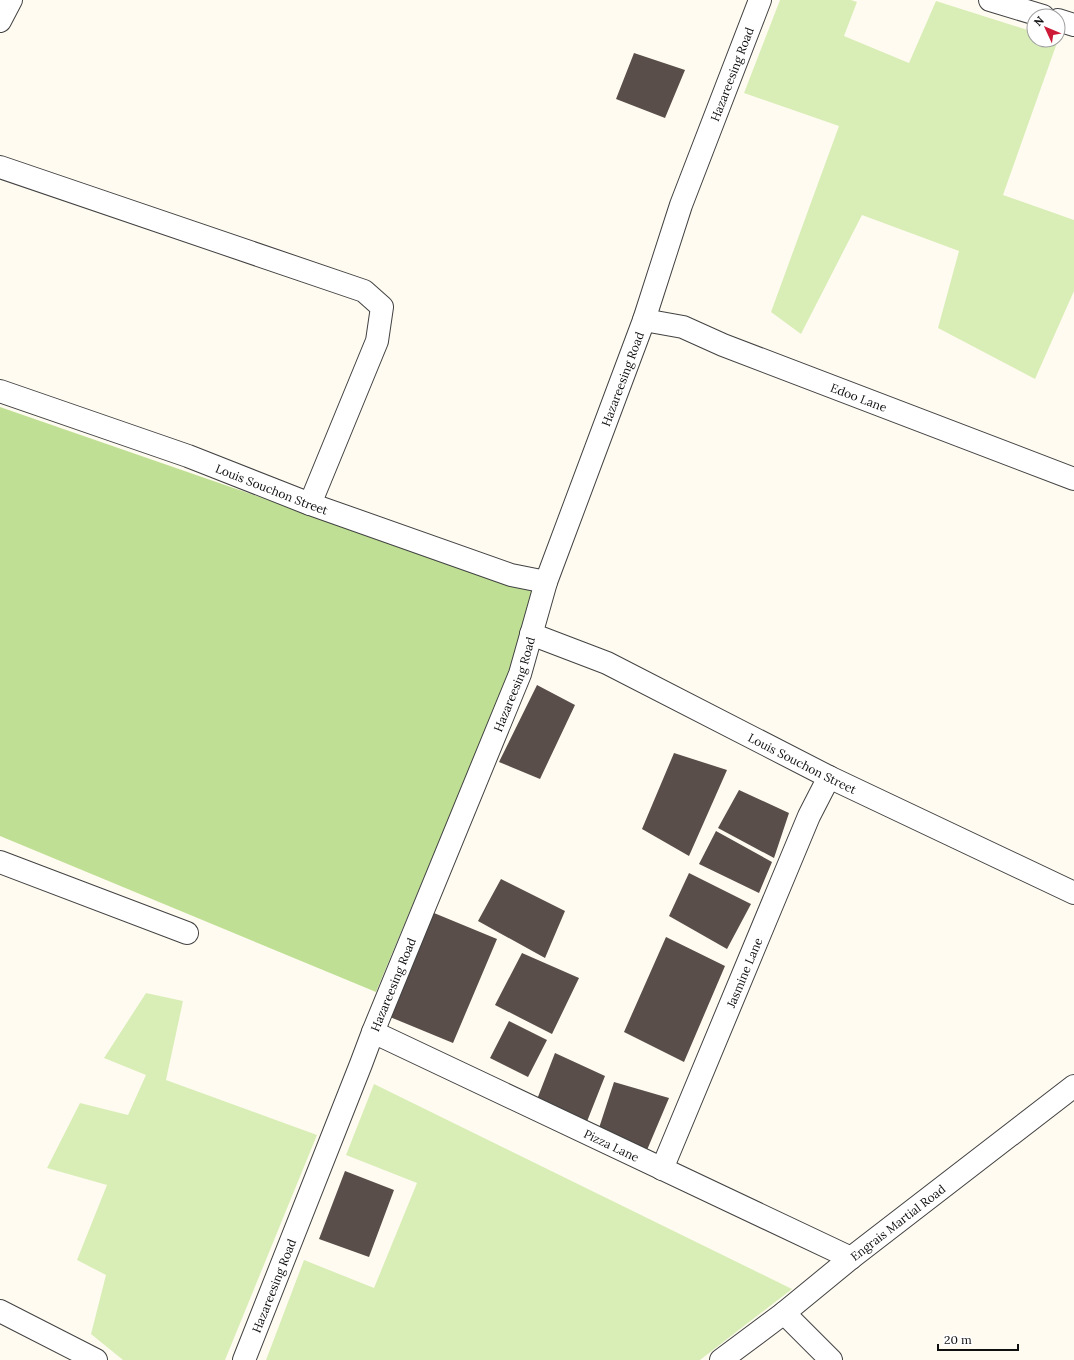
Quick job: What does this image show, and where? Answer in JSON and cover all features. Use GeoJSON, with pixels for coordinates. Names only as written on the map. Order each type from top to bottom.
{"type":"FeatureCollection","features":[{"type":"Feature","properties":{"kind":"street"},"geometry":{"type":"LineString","coordinates":[[0,21],[11,0]]}},
{"type":"Feature","properties":{"kind":"street","name":"Hazareesing Road"},"geometry":{"type":"LineString","coordinates":[[244,1360],[373,1032],[520,674],[546,582],[644,320],[681,205],[760,0]]}},
{"type":"Feature","properties":{"kind":"street"},"geometry":{"type":"LineString","coordinates":[[990,0],[1023,5]]}},
{"type":"Feature","properties":{"kind":"street"},"geometry":{"type":"LineString","coordinates":[[0,167],[364,291],[382,307],[378,341],[310,504]]}},
{"type":"Feature","properties":{"kind":"street","name":"Edoo Lane"},"geometry":{"type":"LineString","coordinates":[[644,320],[683,327],[723,345],[1074,478]]}},
{"type":"Feature","properties":{"kind":"street","name":"Louis Souchon Street"},"geometry":{"type":"LineString","coordinates":[[0,392],[188,456],[310,504],[511,575],[546,582]]}},
{"type":"Feature","properties":{"kind":"street","name":"Louis Souchon Street"},"geometry":{"type":"LineString","coordinates":[[531,634],[607,664],[829,777],[1074,893]]}},
{"type":"Feature","properties":{"kind":"street","name":"Jasmine Lane"},"geometry":{"type":"LineString","coordinates":[[662,1169],[809,816],[829,777]]}},
{"type":"Feature","properties":{"kind":"street"},"geometry":{"type":"LineString","coordinates":[[0,862],[187,933]]}},
{"type":"Feature","properties":{"kind":"street","name":"Pizza Lane"},"geometry":{"type":"LineString","coordinates":[[373,1032],[851,1258]]}},
{"type":"Feature","properties":{"kind":"street","name":"Engrais Martial Road"},"geometry":{"type":"LineString","coordinates":[[721,1360],[784,1313],[851,1258],[1074,1086]]}},
{"type":"Feature","properties":{"kind":"street"},"geometry":{"type":"LineString","coordinates":[[0,1310],[96,1360]]}},
{"type":"Feature","properties":{"kind":"street"},"geometry":{"type":"LineString","coordinates":[[784,1313],[831,1360]]}},
{"type":"Feature","properties":{"kind":"green space"},"geometry":{"type":"Polygon","coordinates":[[[780,0],[851,0],[857,2],[844,36],[909,63],[936,1],[1026,29],[1026,48],[1055,48],[1003,195],[1074,220],[1074,291],[1035,379],[938,328],[959,251],[862,215],[801,334],[771,312],[839,126],[744,93],[780,0]]]}},
{"type":"Feature","properties":{"kind":"green space"},"geometry":{"type":"Polygon","coordinates":[[[0,407],[542,595],[376,992],[0,836],[0,407]]]}},
{"type":"Feature","properties":{"kind":"green space"},"geometry":{"type":"Polygon","coordinates":[[[146,993],[183,1001],[166,1080],[317,1135],[225,1360],[123,1360],[91,1334],[106,1275],[77,1260],[107,1185],[47,1168],[80,1103],[128,1115],[146,1075],[104,1058],[146,993]]]}},
{"type":"Feature","properties":{"kind":"green space"},"geometry":{"type":"Polygon","coordinates":[[[374,1084],[792,1289],[700,1360],[266,1360],[304,1260],[374,1288],[417,1183],[346,1155],[374,1084]]]}},
{"type":"Feature","properties":{"kind":"building"},"geometry":{"type":"Polygon","coordinates":[[[634,53],[685,70],[665,118],[616,99],[634,53]]]}},
{"type":"Feature","properties":{"kind":"building"},"geometry":{"type":"Polygon","coordinates":[[[537,685],[575,705],[540,779],[499,762],[537,685]]]}},
{"type":"Feature","properties":{"kind":"building"},"geometry":{"type":"Polygon","coordinates":[[[674,753],[727,770],[689,856],[642,829],[674,753]]]}},
{"type":"Feature","properties":{"kind":"building"},"geometry":{"type":"Polygon","coordinates":[[[739,790],[789,813],[774,858],[718,828],[739,790]]]}},
{"type":"Feature","properties":{"kind":"building"},"geometry":{"type":"Polygon","coordinates":[[[716,831],[772,862],[759,893],[699,864],[716,831]]]}},
{"type":"Feature","properties":{"kind":"building"},"geometry":{"type":"Polygon","coordinates":[[[689,873],[751,904],[727,949],[669,916],[689,873]]]}},
{"type":"Feature","properties":{"kind":"building"},"geometry":{"type":"Polygon","coordinates":[[[501,879],[565,911],[545,958],[478,921],[501,879]]]}},
{"type":"Feature","properties":{"kind":"building"},"geometry":{"type":"Polygon","coordinates":[[[434,913],[497,939],[453,1043],[390,1017],[434,913]]]}},
{"type":"Feature","properties":{"kind":"building"},"geometry":{"type":"Polygon","coordinates":[[[666,937],[725,966],[684,1062],[624,1032],[666,937]]]}},
{"type":"Feature","properties":{"kind":"building"},"geometry":{"type":"Polygon","coordinates":[[[522,953],[579,978],[552,1034],[495,1005],[522,953]]]}},
{"type":"Feature","properties":{"kind":"building"},"geometry":{"type":"Polygon","coordinates":[[[509,1021],[547,1040],[528,1077],[490,1058],[509,1021]]]}},
{"type":"Feature","properties":{"kind":"building"},"geometry":{"type":"Polygon","coordinates":[[[555,1053],[605,1076],[586,1124],[536,1102],[555,1053]]]}},
{"type":"Feature","properties":{"kind":"building"},"geometry":{"type":"Polygon","coordinates":[[[614,1082],[669,1098],[647,1150],[599,1128],[614,1082]]]}},
{"type":"Feature","properties":{"kind":"building"},"geometry":{"type":"Polygon","coordinates":[[[345,1171],[394,1190],[369,1257],[319,1239],[345,1171]]]}}]}
